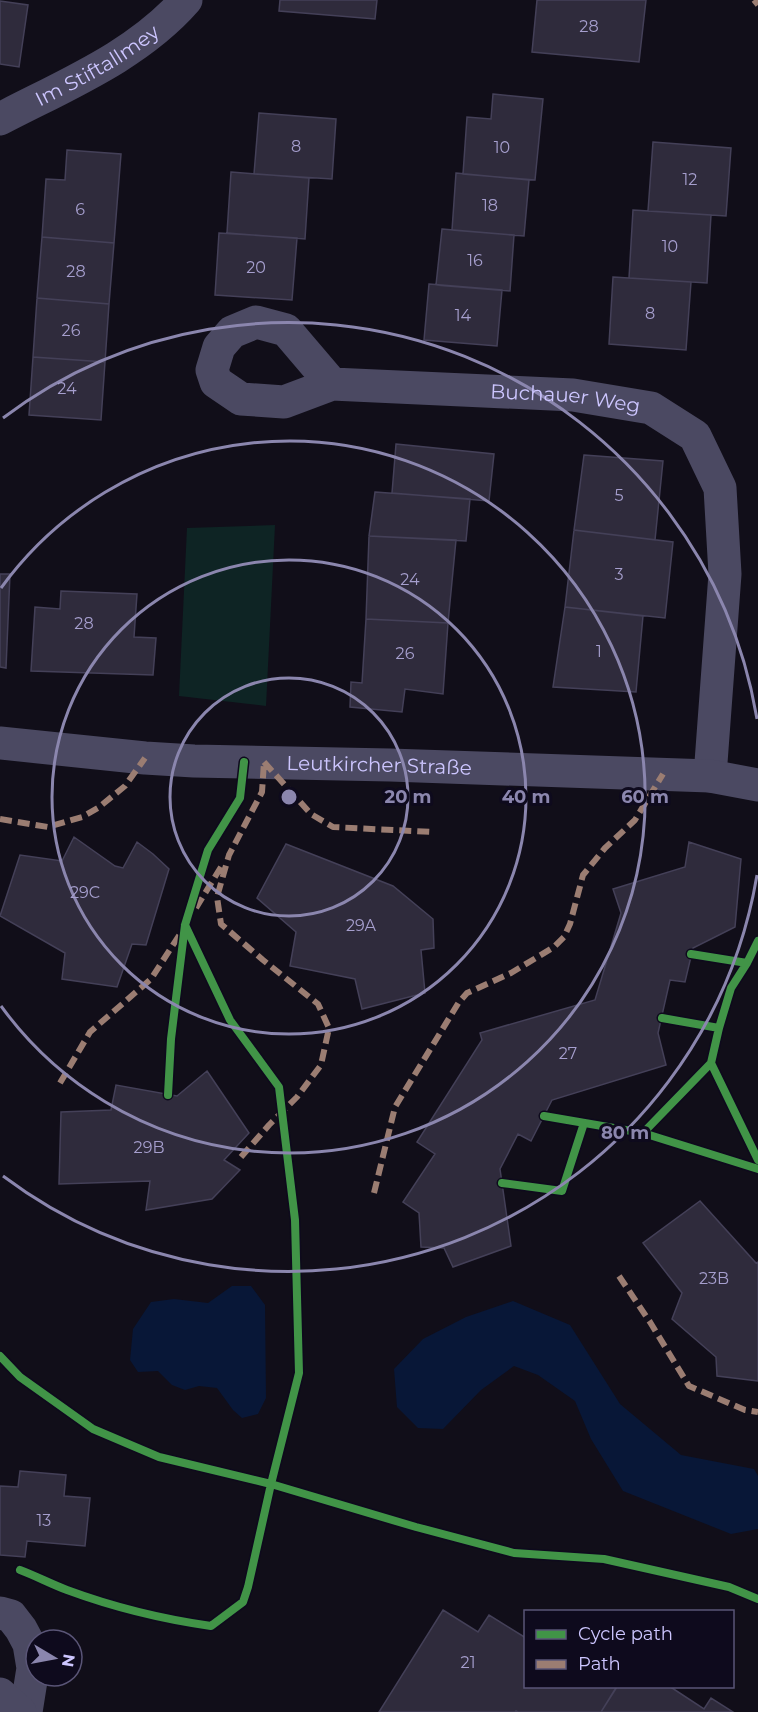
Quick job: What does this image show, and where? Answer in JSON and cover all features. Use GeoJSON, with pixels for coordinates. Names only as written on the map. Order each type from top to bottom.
{"type":"FeatureCollection","features":[{"type":"Feature","properties":{"kind":"street","name":"Im Stiftallmey"},"geometry":{"type":"LineString","coordinates":[[0,119],[122,55],[170,18],[186,0]]}},
{"type":"Feature","properties":{"kind":"street","name":"Buchauer Weg"},"geometry":{"type":"LineString","coordinates":[[332,384],[573,395],[651,408],[694,436],[720,488],[725,574],[710,776]]}},
{"type":"Feature","properties":{"kind":"street","name":"Leutkircher Straße"},"geometry":{"type":"LineString","coordinates":[[0,743],[194,761],[710,776],[758,785]]}},
{"type":"Feature","properties":{"kind":"street"},"geometry":{"type":"LineString","coordinates":[[0,1613],[11,1616],[29,1644],[33,1668],[26,1712]]}},
{"type":"Feature","properties":{"kind":"street"},"geometry":{"type":"LineString","coordinates":[[0,1694],[20,1712]]}},
{"type":"Feature","properties":{"kind":"green space"},"geometry":{"type":"Polygon","coordinates":[[[275,525],[266,706],[179,696],[187,528],[275,525]]]}},
{"type":"Feature","properties":{"kind":"water"},"geometry":{"type":"Polygon","coordinates":[[[232,1286],[251,1286],[265,1305],[266,1398],[258,1414],[242,1418],[217,1388],[199,1386],[185,1390],[172,1385],[158,1371],[138,1372],[130,1360],[133,1329],[151,1302],[174,1299],[208,1303],[232,1286]]]}},
{"type":"Feature","properties":{"kind":"water"},"geometry":{"type":"Polygon","coordinates":[[[513,1301],[570,1325],[620,1404],[681,1455],[754,1469],[758,1476],[758,1529],[731,1534],[623,1491],[591,1439],[575,1401],[538,1375],[514,1366],[481,1390],[443,1429],[418,1428],[397,1407],[394,1369],[423,1339],[466,1317],[513,1301]]]}},
{"type":"Feature","properties":{"kind":"building"},"geometry":{"type":"Polygon","coordinates":[[[280,0],[377,0],[375,19],[279,11],[280,0]]]}},
{"type":"Feature","properties":{"kind":"building"},"geometry":{"type":"Polygon","coordinates":[[[537,0],[646,0],[639,62],[532,52],[537,0]]]}},
{"type":"Feature","properties":{"kind":"building"},"geometry":{"type":"Polygon","coordinates":[[[0,1],[28,5],[19,67],[0,64],[0,1]]]}},
{"type":"Feature","properties":{"kind":"building"},"geometry":{"type":"Polygon","coordinates":[[[493,94],[543,99],[535,180],[463,174],[467,117],[491,119],[493,94]]]}},
{"type":"Feature","properties":{"kind":"building"},"geometry":{"type":"Polygon","coordinates":[[[259,113],[336,119],[332,179],[254,174],[259,113]]]}},
{"type":"Feature","properties":{"kind":"building"},"geometry":{"type":"Polygon","coordinates":[[[653,142],[731,148],[726,216],[648,211],[653,142]]]}},
{"type":"Feature","properties":{"kind":"building"},"geometry":{"type":"Polygon","coordinates":[[[67,150],[121,154],[114,243],[42,237],[46,179],[65,180],[67,150]]]}},
{"type":"Feature","properties":{"kind":"building"},"geometry":{"type":"Polygon","coordinates":[[[231,172],[309,178],[305,239],[227,233],[231,172]]]}},
{"type":"Feature","properties":{"kind":"building"},"geometry":{"type":"Polygon","coordinates":[[[456,173],[529,180],[524,236],[452,230],[456,173]]]}},
{"type":"Feature","properties":{"kind":"building"},"geometry":{"type":"Polygon","coordinates":[[[633,210],[711,215],[707,283],[629,278],[633,210]]]}},
{"type":"Feature","properties":{"kind":"building"},"geometry":{"type":"Polygon","coordinates":[[[442,229],[514,235],[510,291],[436,285],[442,229]]]}},
{"type":"Feature","properties":{"kind":"building"},"geometry":{"type":"Polygon","coordinates":[[[219,233],[297,238],[292,300],[215,295],[219,233]]]}},
{"type":"Feature","properties":{"kind":"building"},"geometry":{"type":"Polygon","coordinates":[[[42,237],[114,243],[109,304],[37,298],[42,237]]]}},
{"type":"Feature","properties":{"kind":"building"},"geometry":{"type":"Polygon","coordinates":[[[613,277],[691,282],[686,350],[609,344],[613,277]]]}},
{"type":"Feature","properties":{"kind":"building"},"geometry":{"type":"Polygon","coordinates":[[[429,284],[502,290],[497,346],[424,340],[429,284]]]}},
{"type":"Feature","properties":{"kind":"building"},"geometry":{"type":"Polygon","coordinates":[[[37,298],[109,304],[105,362],[33,357],[37,298]]]}},
{"type":"Feature","properties":{"kind":"building"},"geometry":{"type":"Polygon","coordinates":[[[33,357],[105,362],[101,420],[29,415],[33,357]]]}},
{"type":"Feature","properties":{"kind":"building"},"geometry":{"type":"Polygon","coordinates":[[[396,444],[494,454],[489,501],[392,493],[396,444]]]}},
{"type":"Feature","properties":{"kind":"building"},"geometry":{"type":"Polygon","coordinates":[[[584,455],[663,461],[655,540],[574,530],[584,455]]]}},
{"type":"Feature","properties":{"kind":"building"},"geometry":{"type":"Polygon","coordinates":[[[375,492],[470,499],[466,541],[369,536],[375,492]]]}},
{"type":"Feature","properties":{"kind":"building"},"geometry":{"type":"Polygon","coordinates":[[[574,530],[673,542],[665,618],[565,607],[574,530]]]}},
{"type":"Feature","properties":{"kind":"building"},"geometry":{"type":"Polygon","coordinates":[[[369,536],[456,540],[448,623],[366,619],[369,536]]]}},
{"type":"Feature","properties":{"kind":"building"},"geometry":{"type":"Polygon","coordinates":[[[0,574],[10,574],[6,668],[0,667],[0,574]]]}},
{"type":"Feature","properties":{"kind":"building"},"geometry":{"type":"Polygon","coordinates":[[[61,591],[137,594],[134,637],[156,638],[153,675],[31,671],[35,607],[60,609],[61,591]]]}},
{"type":"Feature","properties":{"kind":"building"},"geometry":{"type":"Polygon","coordinates":[[[565,607],[643,616],[636,692],[553,687],[565,607]]]}},
{"type":"Feature","properties":{"kind":"building"},"geometry":{"type":"Polygon","coordinates":[[[366,619],[448,623],[443,694],[405,689],[402,712],[350,707],[351,682],[362,683],[366,619]]]}},
{"type":"Feature","properties":{"kind":"building"},"geometry":{"type":"Polygon","coordinates":[[[74,837],[115,866],[123,868],[137,842],[169,869],[146,945],[132,944],[117,987],[62,979],[65,953],[0,916],[20,855],[62,861],[74,837]]]}},
{"type":"Feature","properties":{"kind":"building"},"geometry":{"type":"Polygon","coordinates":[[[689,842],[741,859],[735,927],[693,948],[685,982],[670,980],[658,1033],[666,1065],[552,1100],[531,1141],[518,1134],[500,1169],[511,1246],[453,1267],[444,1248],[421,1247],[419,1213],[403,1202],[435,1154],[417,1142],[482,1040],[480,1033],[595,1000],[621,913],[613,889],[685,867],[689,842]]]}},
{"type":"Feature","properties":{"kind":"building"},"geometry":{"type":"Polygon","coordinates":[[[286,844],[393,886],[433,919],[434,948],[421,950],[425,993],[362,1009],[355,979],[290,966],[296,932],[257,898],[286,844]]]}},
{"type":"Feature","properties":{"kind":"building"},"geometry":{"type":"Polygon","coordinates":[[[207,1071],[249,1133],[224,1160],[240,1170],[212,1199],[146,1210],[150,1181],[59,1184],[61,1112],[111,1110],[116,1085],[177,1096],[207,1071]]]}},
{"type":"Feature","properties":{"kind":"building"},"geometry":{"type":"Polygon","coordinates":[[[700,1201],[756,1263],[758,1262],[758,1381],[717,1376],[716,1357],[672,1319],[682,1293],[643,1243],[700,1201]]]}},
{"type":"Feature","properties":{"kind":"building"},"geometry":{"type":"Polygon","coordinates":[[[20,1471],[66,1475],[64,1496],[90,1498],[85,1546],[27,1541],[25,1557],[0,1555],[0,1486],[18,1487],[20,1471]]]}},
{"type":"Feature","properties":{"kind":"building"},"geometry":{"type":"Polygon","coordinates":[[[443,1610],[478,1632],[489,1615],[524,1637],[524,1688],[616,1688],[601,1712],[379,1712],[443,1610]]]}},
{"type":"Feature","properties":{"kind":"building"},"geometry":{"type":"Polygon","coordinates":[[[616,1688],[672,1688],[704,1709],[711,1698],[733,1712],[601,1712],[616,1688]]]}},
{"type":"Feature","properties":{"kind":"marked path"},"geometry":{"type":"LineString","coordinates":[[754,0],[758,5]]}},
{"type":"Feature","properties":{"kind":"marked path"},"geometry":{"type":"LineString","coordinates":[[0,819],[48,827],[82,817],[98,808],[125,786],[145,758]]}},
{"type":"Feature","properties":{"kind":"marked path"},"geometry":{"type":"LineString","coordinates":[[264,762],[311,814],[333,827],[432,832]]}},
{"type":"Feature","properties":{"kind":"marked path"},"geometry":{"type":"LineString","coordinates":[[241,1157],[297,1097],[321,1065],[329,1028],[318,1004],[221,924],[217,897],[229,855],[262,792],[264,762]]}},
{"type":"Feature","properties":{"kind":"marked path"},"geometry":{"type":"LineString","coordinates":[[374,1193],[395,1107],[459,1002],[467,993],[511,973],[554,947],[564,937],[570,924],[583,875],[605,848],[635,820],[663,774]]}},
{"type":"Feature","properties":{"kind":"marked path"},"geometry":{"type":"LineString","coordinates":[[196,908],[221,867]]}},
{"type":"Feature","properties":{"kind":"marked path"},"geometry":{"type":"LineString","coordinates":[[60,1083],[90,1032],[151,979],[182,931]]}},
{"type":"Feature","properties":{"kind":"marked path"},"geometry":{"type":"LineString","coordinates":[[619,1276],[689,1386],[745,1410],[758,1412]]}},
{"type":"Feature","properties":{"kind":"cycle path"},"geometry":{"type":"LineString","coordinates":[[168,1095],[171,1039],[185,925],[208,850],[240,798],[244,762]]}},
{"type":"Feature","properties":{"kind":"cycle path"},"geometry":{"type":"LineString","coordinates":[[20,1570],[102,1602],[174,1620],[211,1626],[243,1602],[248,1587],[299,1373],[295,1220],[279,1087],[230,1020],[185,925]]}},
{"type":"Feature","properties":{"kind":"cycle path"},"geometry":{"type":"LineString","coordinates":[[691,954],[747,963],[758,941]]}},
{"type":"Feature","properties":{"kind":"cycle path"},"geometry":{"type":"LineString","coordinates":[[662,1018],[719,1028],[731,988],[747,963]]}},
{"type":"Feature","properties":{"kind":"cycle path"},"geometry":{"type":"LineString","coordinates":[[544,1116],[643,1133],[711,1063],[719,1028]]}},
{"type":"Feature","properties":{"kind":"cycle path"},"geometry":{"type":"LineString","coordinates":[[711,1063],[758,1160]]}},
{"type":"Feature","properties":{"kind":"cycle path"},"geometry":{"type":"LineString","coordinates":[[502,1183],[562,1191],[584,1123]]}},
{"type":"Feature","properties":{"kind":"cycle path"},"geometry":{"type":"LineString","coordinates":[[643,1133],[758,1169]]}},
{"type":"Feature","properties":{"kind":"cycle path"},"geometry":{"type":"LineString","coordinates":[[0,1356],[20,1377],[93,1429],[159,1457],[271,1484],[514,1553],[604,1559],[729,1587],[758,1599]]}}]}
